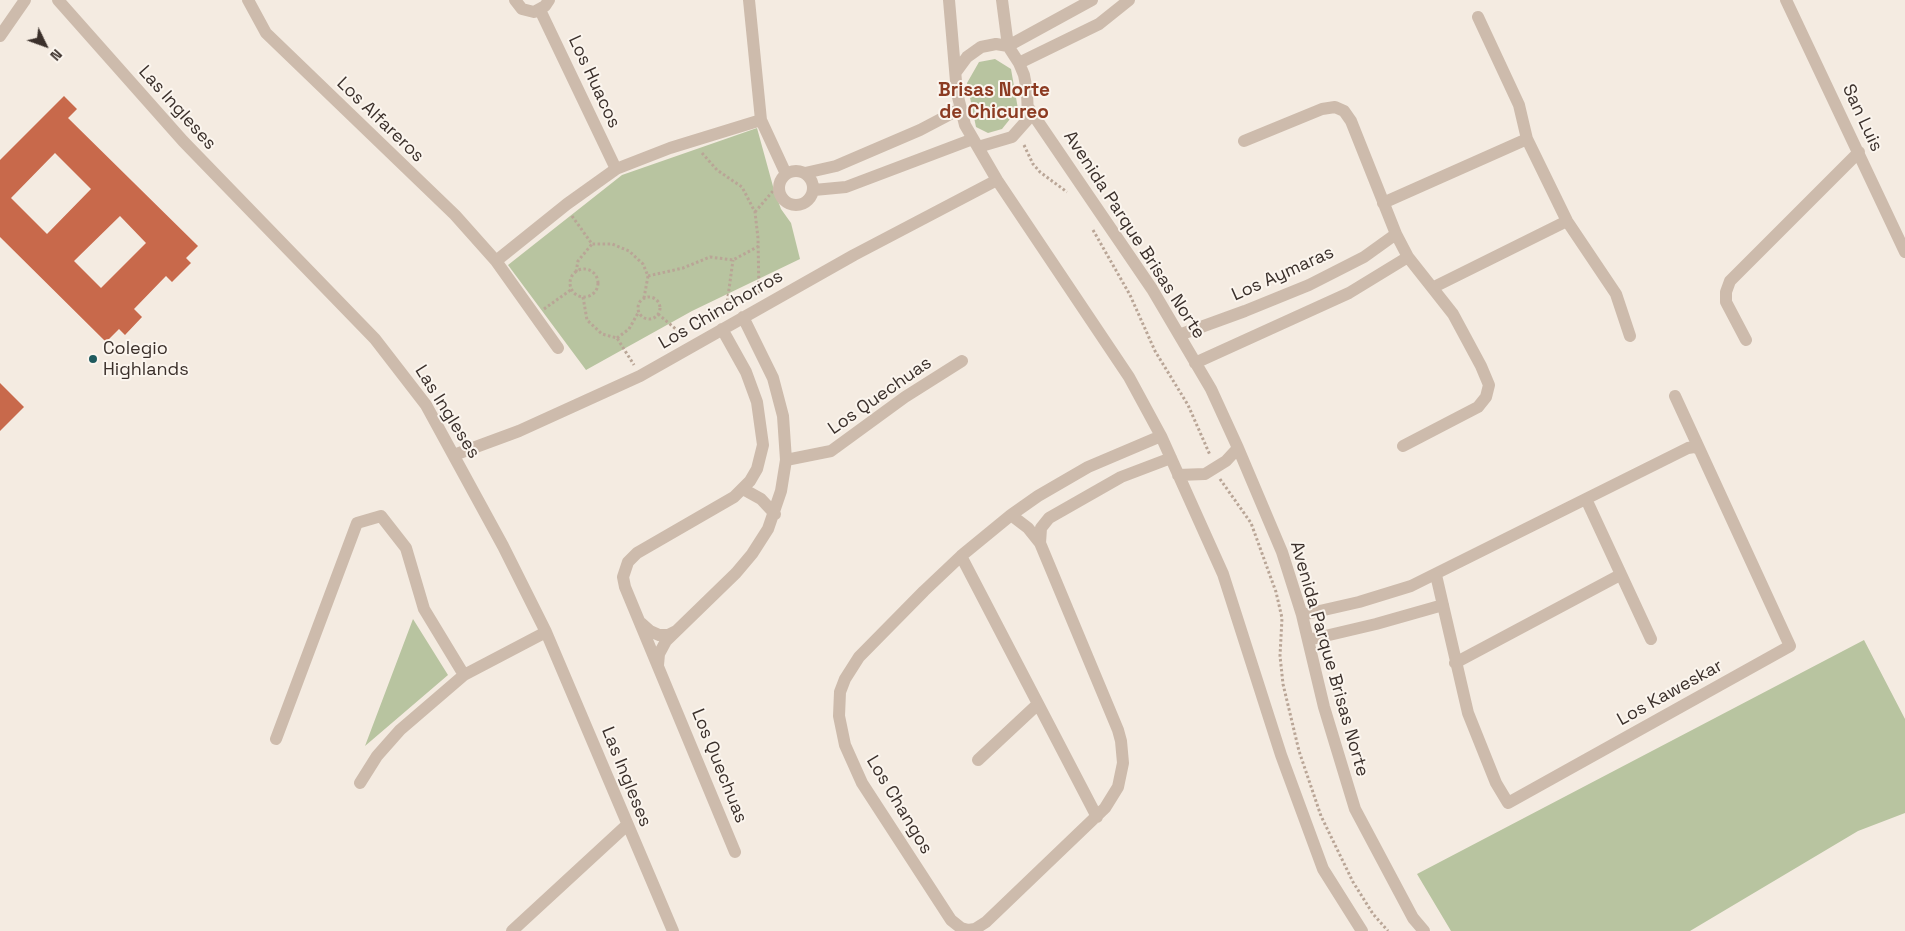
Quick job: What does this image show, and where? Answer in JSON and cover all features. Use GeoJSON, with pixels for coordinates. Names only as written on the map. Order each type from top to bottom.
{"type":"FeatureCollection","features":[{"type":"Feature","properties":{"kind":"street"},"geometry":{"type":"LineString","coordinates":[[0,36],[25,0]]}},
{"type":"Feature","properties":{"kind":"street","name":"Las Ingleses"},"geometry":{"type":"LineString","coordinates":[[58,0],[183,141],[375,339],[410,382],[454,455],[546,632],[673,931]]}},
{"type":"Feature","properties":{"kind":"street","name":"Los Alfareros"},"geometry":{"type":"LineString","coordinates":[[248,0],[266,33],[454,215],[496,261],[558,348]]}},
{"type":"Feature","properties":{"kind":"street"},"geometry":{"type":"LineString","coordinates":[[515,0],[517,5],[528,12],[540,10],[549,0]]}},
{"type":"Feature","properties":{"kind":"street"},"geometry":{"type":"LineString","coordinates":[[749,0],[760,120],[782,179],[783,200],[793,205],[804,204],[809,200],[814,190],[812,180],[805,173]]}},
{"type":"Feature","properties":{"kind":"street"},"geometry":{"type":"LineString","coordinates":[[949,0],[960,109],[965,125],[997,180],[1129,377],[1172,458],[1226,582],[1281,755],[1323,870],[1362,931]]}},
{"type":"Feature","properties":{"kind":"street","name":"Avenida Parque Brisas Norte"},"geometry":{"type":"LineString","coordinates":[[1002,0],[1008,46],[1020,63],[1027,91],[1028,107],[1152,289],[1211,389],[1238,448],[1282,552],[1302,615],[1324,707],[1355,809],[1413,918],[1424,931]]}},
{"type":"Feature","properties":{"kind":"street"},"geometry":{"type":"LineString","coordinates":[[956,72],[968,57],[981,47],[996,44],[1008,46],[1092,0]]}},
{"type":"Feature","properties":{"kind":"street"},"geometry":{"type":"LineString","coordinates":[[1020,63],[1099,24],[1122,8],[1129,0]]}},
{"type":"Feature","properties":{"kind":"street","name":"San Luis"},"geometry":{"type":"LineString","coordinates":[[1786,0],[1905,252]]}},
{"type":"Feature","properties":{"kind":"street","name":"Los Huacos"},"geometry":{"type":"LineString","coordinates":[[540,10],[616,169]]}},
{"type":"Feature","properties":{"kind":"street"},"geometry":{"type":"LineString","coordinates":[[1478,17],[1520,105],[1527,139],[1567,221],[1616,294],[1630,336]]}},
{"type":"Feature","properties":{"kind":"street"},"geometry":{"type":"LineString","coordinates":[[814,190],[846,187],[976,143],[1012,138],[1028,119],[1028,107]]}},
{"type":"Feature","properties":{"kind":"street"},"geometry":{"type":"LineString","coordinates":[[1244,141],[1322,109],[1335,107],[1344,111],[1351,121],[1396,234],[1408,257],[1434,287],[1462,330],[1489,385],[1486,397],[1478,407],[1403,446]]}},
{"type":"Feature","properties":{"kind":"street"},"geometry":{"type":"LineString","coordinates":[[782,179],[795,171],[805,173],[836,166],[920,130],[960,109]]}},
{"type":"Feature","properties":{"kind":"street"},"geometry":{"type":"LineString","coordinates":[[496,261],[565,206],[616,169],[691,141],[760,120]]}},
{"type":"Feature","properties":{"kind":"street"},"geometry":{"type":"LineString","coordinates":[[1384,203],[1527,139]]}},
{"type":"Feature","properties":{"kind":"street"},"geometry":{"type":"LineString","coordinates":[[1746,340],[1726,302],[1726,292],[1730,281],[1858,152]]}},
{"type":"Feature","properties":{"kind":"street","name":"Los Chinchorros"},"geometry":{"type":"LineString","coordinates":[[454,455],[519,431],[640,376],[759,308],[997,180]]}},
{"type":"Feature","properties":{"kind":"street"},"geometry":{"type":"LineString","coordinates":[[1434,287],[1567,221]]}},
{"type":"Feature","properties":{"kind":"street","name":"Los Aymaras"},"geometry":{"type":"LineString","coordinates":[[1179,335],[1309,284],[1364,257],[1396,234]]}},
{"type":"Feature","properties":{"kind":"street"},"geometry":{"type":"LineString","coordinates":[[1195,362],[1350,293],[1408,257]]}},
{"type":"Feature","properties":{"kind":"street"},"geometry":{"type":"LineString","coordinates":[[658,665],[661,648],[676,630],[736,573],[752,554],[775,514],[786,460],[783,416],[775,385],[758,344],[743,317]]}},
{"type":"Feature","properties":{"kind":"street","name":"Los Quechuas"},"geometry":{"type":"LineString","coordinates":[[722,329],[746,372],[760,416],[763,445],[757,469],[743,489],[700,518],[650,544],[628,562],[623,577],[735,852]]}},
{"type":"Feature","properties":{"kind":"street","name":"Los Quechuas"},"geometry":{"type":"LineString","coordinates":[[786,460],[831,451],[905,397],[962,361]]}},
{"type":"Feature","properties":{"kind":"street","name":"Los Kaweskar"},"geometry":{"type":"LineString","coordinates":[[1436,574],[1468,713],[1496,783],[1508,803],[1790,646],[1675,396]]}},
{"type":"Feature","properties":{"kind":"street","name":"Los Changos"},"geometry":{"type":"LineString","coordinates":[[1011,515],[1028,528],[1040,543],[1121,741],[1123,763],[1118,787],[1097,817],[981,926],[968,930],[955,925],[951,920],[862,783],[845,745],[839,716],[840,692],[845,679],[859,657],[962,556],[1011,515],[1038,496],[1088,467],[1161,436]]}},
{"type":"Feature","properties":{"kind":"street"},"geometry":{"type":"LineString","coordinates":[[1302,615],[1359,602],[1411,586],[1688,448],[1694,447],[1699,449]]}},
{"type":"Feature","properties":{"kind":"street"},"geometry":{"type":"LineString","coordinates":[[1178,475],[1206,474],[1215,469],[1238,448]]}},
{"type":"Feature","properties":{"kind":"street"},"geometry":{"type":"LineString","coordinates":[[1040,543],[1041,528],[1049,518],[1120,477],[1172,458]]}},
{"type":"Feature","properties":{"kind":"street"},"geometry":{"type":"LineString","coordinates":[[743,489],[761,499],[775,514]]}},
{"type":"Feature","properties":{"kind":"street"},"geometry":{"type":"LineString","coordinates":[[1586,500],[1651,639]]}},
{"type":"Feature","properties":{"kind":"street"},"geometry":{"type":"LineString","coordinates":[[276,739],[357,523],[381,516],[406,548],[424,609],[464,675]]}},
{"type":"Feature","properties":{"kind":"street"},"geometry":{"type":"LineString","coordinates":[[962,556],[1097,817]]}},
{"type":"Feature","properties":{"kind":"street"},"geometry":{"type":"LineString","coordinates":[[1455,663],[1620,575]]}},
{"type":"Feature","properties":{"kind":"street"},"geometry":{"type":"LineString","coordinates":[[1308,640],[1376,624],[1443,605]]}},
{"type":"Feature","properties":{"kind":"street"},"geometry":{"type":"LineString","coordinates":[[641,623],[650,631],[659,634],[668,635],[676,630]]}},
{"type":"Feature","properties":{"kind":"street"},"geometry":{"type":"LineString","coordinates":[[360,783],[377,756],[400,730],[464,675],[546,632]]}},
{"type":"Feature","properties":{"kind":"street"},"geometry":{"type":"LineString","coordinates":[[978,760],[1038,704]]}},
{"type":"Feature","properties":{"kind":"street"},"geometry":{"type":"LineString","coordinates":[[512,931],[627,825]]}},
{"type":"Feature","properties":{"kind":"path"},"geometry":{"type":"LineString","coordinates":[[1021,129],[1025,148],[1033,164],[1073,198]]}},
{"type":"Feature","properties":{"kind":"path"},"geometry":{"type":"LineString","coordinates":[[691,141],[717,170],[742,187],[755,212],[759,246],[759,308]]}},
{"type":"Feature","properties":{"kind":"path"},"geometry":{"type":"LineString","coordinates":[[755,212],[782,179]]}},
{"type":"Feature","properties":{"kind":"path"},"geometry":{"type":"LineString","coordinates":[[565,206],[592,244]]}},
{"type":"Feature","properties":{"kind":"path"},"geometry":{"type":"LineString","coordinates":[[1089,222],[1130,295],[1155,351],[1188,405],[1215,469],[1251,523],[1276,592],[1282,618],[1280,656],[1283,684],[1299,751],[1321,816],[1353,882],[1373,914],[1388,931]]}},
{"type":"Feature","properties":{"kind":"path"},"geometry":{"type":"LineString","coordinates":[[592,244],[578,261],[576,272],[570,280],[572,289],[583,297],[587,320],[602,334],[617,338],[640,376]]}},
{"type":"Feature","properties":{"kind":"path"},"geometry":{"type":"LineString","coordinates":[[592,244],[612,244],[629,251],[643,264],[648,276],[644,298],[639,303],[638,313],[629,329],[617,338]]}},
{"type":"Feature","properties":{"kind":"path"},"geometry":{"type":"LineString","coordinates":[[648,276],[683,268],[710,257],[733,260],[759,246]]}},
{"type":"Feature","properties":{"kind":"path"},"geometry":{"type":"LineString","coordinates":[[722,329],[733,260]]}},
{"type":"Feature","properties":{"kind":"path"},"geometry":{"type":"LineString","coordinates":[[576,272],[589,270],[596,278],[596,289],[588,296],[583,297]]}},
{"type":"Feature","properties":{"kind":"path"},"geometry":{"type":"LineString","coordinates":[[534,316],[572,289]]}},
{"type":"Feature","properties":{"kind":"path"},"geometry":{"type":"LineString","coordinates":[[638,313],[642,318],[650,320],[658,314],[660,306],[656,299],[644,298]]}},
{"type":"Feature","properties":{"kind":"path"},"geometry":{"type":"LineString","coordinates":[[658,314],[695,345]]}},
{"type":"Feature","properties":{"kind":"green space"},"geometry":{"type":"Polygon","coordinates":[[[995,59],[1011,69],[1018,109],[1002,129],[988,133],[976,127],[967,83],[979,62],[995,59]]]}},
{"type":"Feature","properties":{"kind":"green space"},"geometry":{"type":"Polygon","coordinates":[[[757,128],[774,190],[781,209],[791,223],[800,259],[692,311],[586,370],[508,265],[622,175],[757,128]]]}},
{"type":"Feature","properties":{"kind":"green space"},"geometry":{"type":"Polygon","coordinates":[[[413,619],[448,675],[365,746],[413,619]]]}},
{"type":"Feature","properties":{"kind":"green space"},"geometry":{"type":"Polygon","coordinates":[[[1864,640],[1905,719],[1905,813],[1858,831],[1690,931],[1451,931],[1417,874],[1864,640]]]}},
{"type":"Feature","properties":{"kind":"building"},"geometry":{"type":"Polygon","coordinates":[[[64,96],[77,109],[68,118],[198,246],[186,258],[191,263],[172,282],[166,276],[134,309],[142,317],[125,335],[119,329],[106,342],[0,237],[0,160],[64,96]],[[55,153],[11,198],[47,234],[91,189],[55,153]],[[120,216],[74,261],[101,288],[146,243],[120,216]]]}},
{"type":"Feature","properties":{"kind":"building"},"geometry":{"type":"Polygon","coordinates":[[[0,383],[24,407],[0,431],[0,383]]]}},
{"type":"Feature","properties":{"kind":"place","name":"Colegio Highlands"},"geometry":{"type":"Point","coordinates":[93,359]}},
{"type":"Feature","properties":{"kind":"district","name":"Brisas Norte de Chicureo"},"geometry":{"type":"Point","coordinates":[994,102]}}]}
